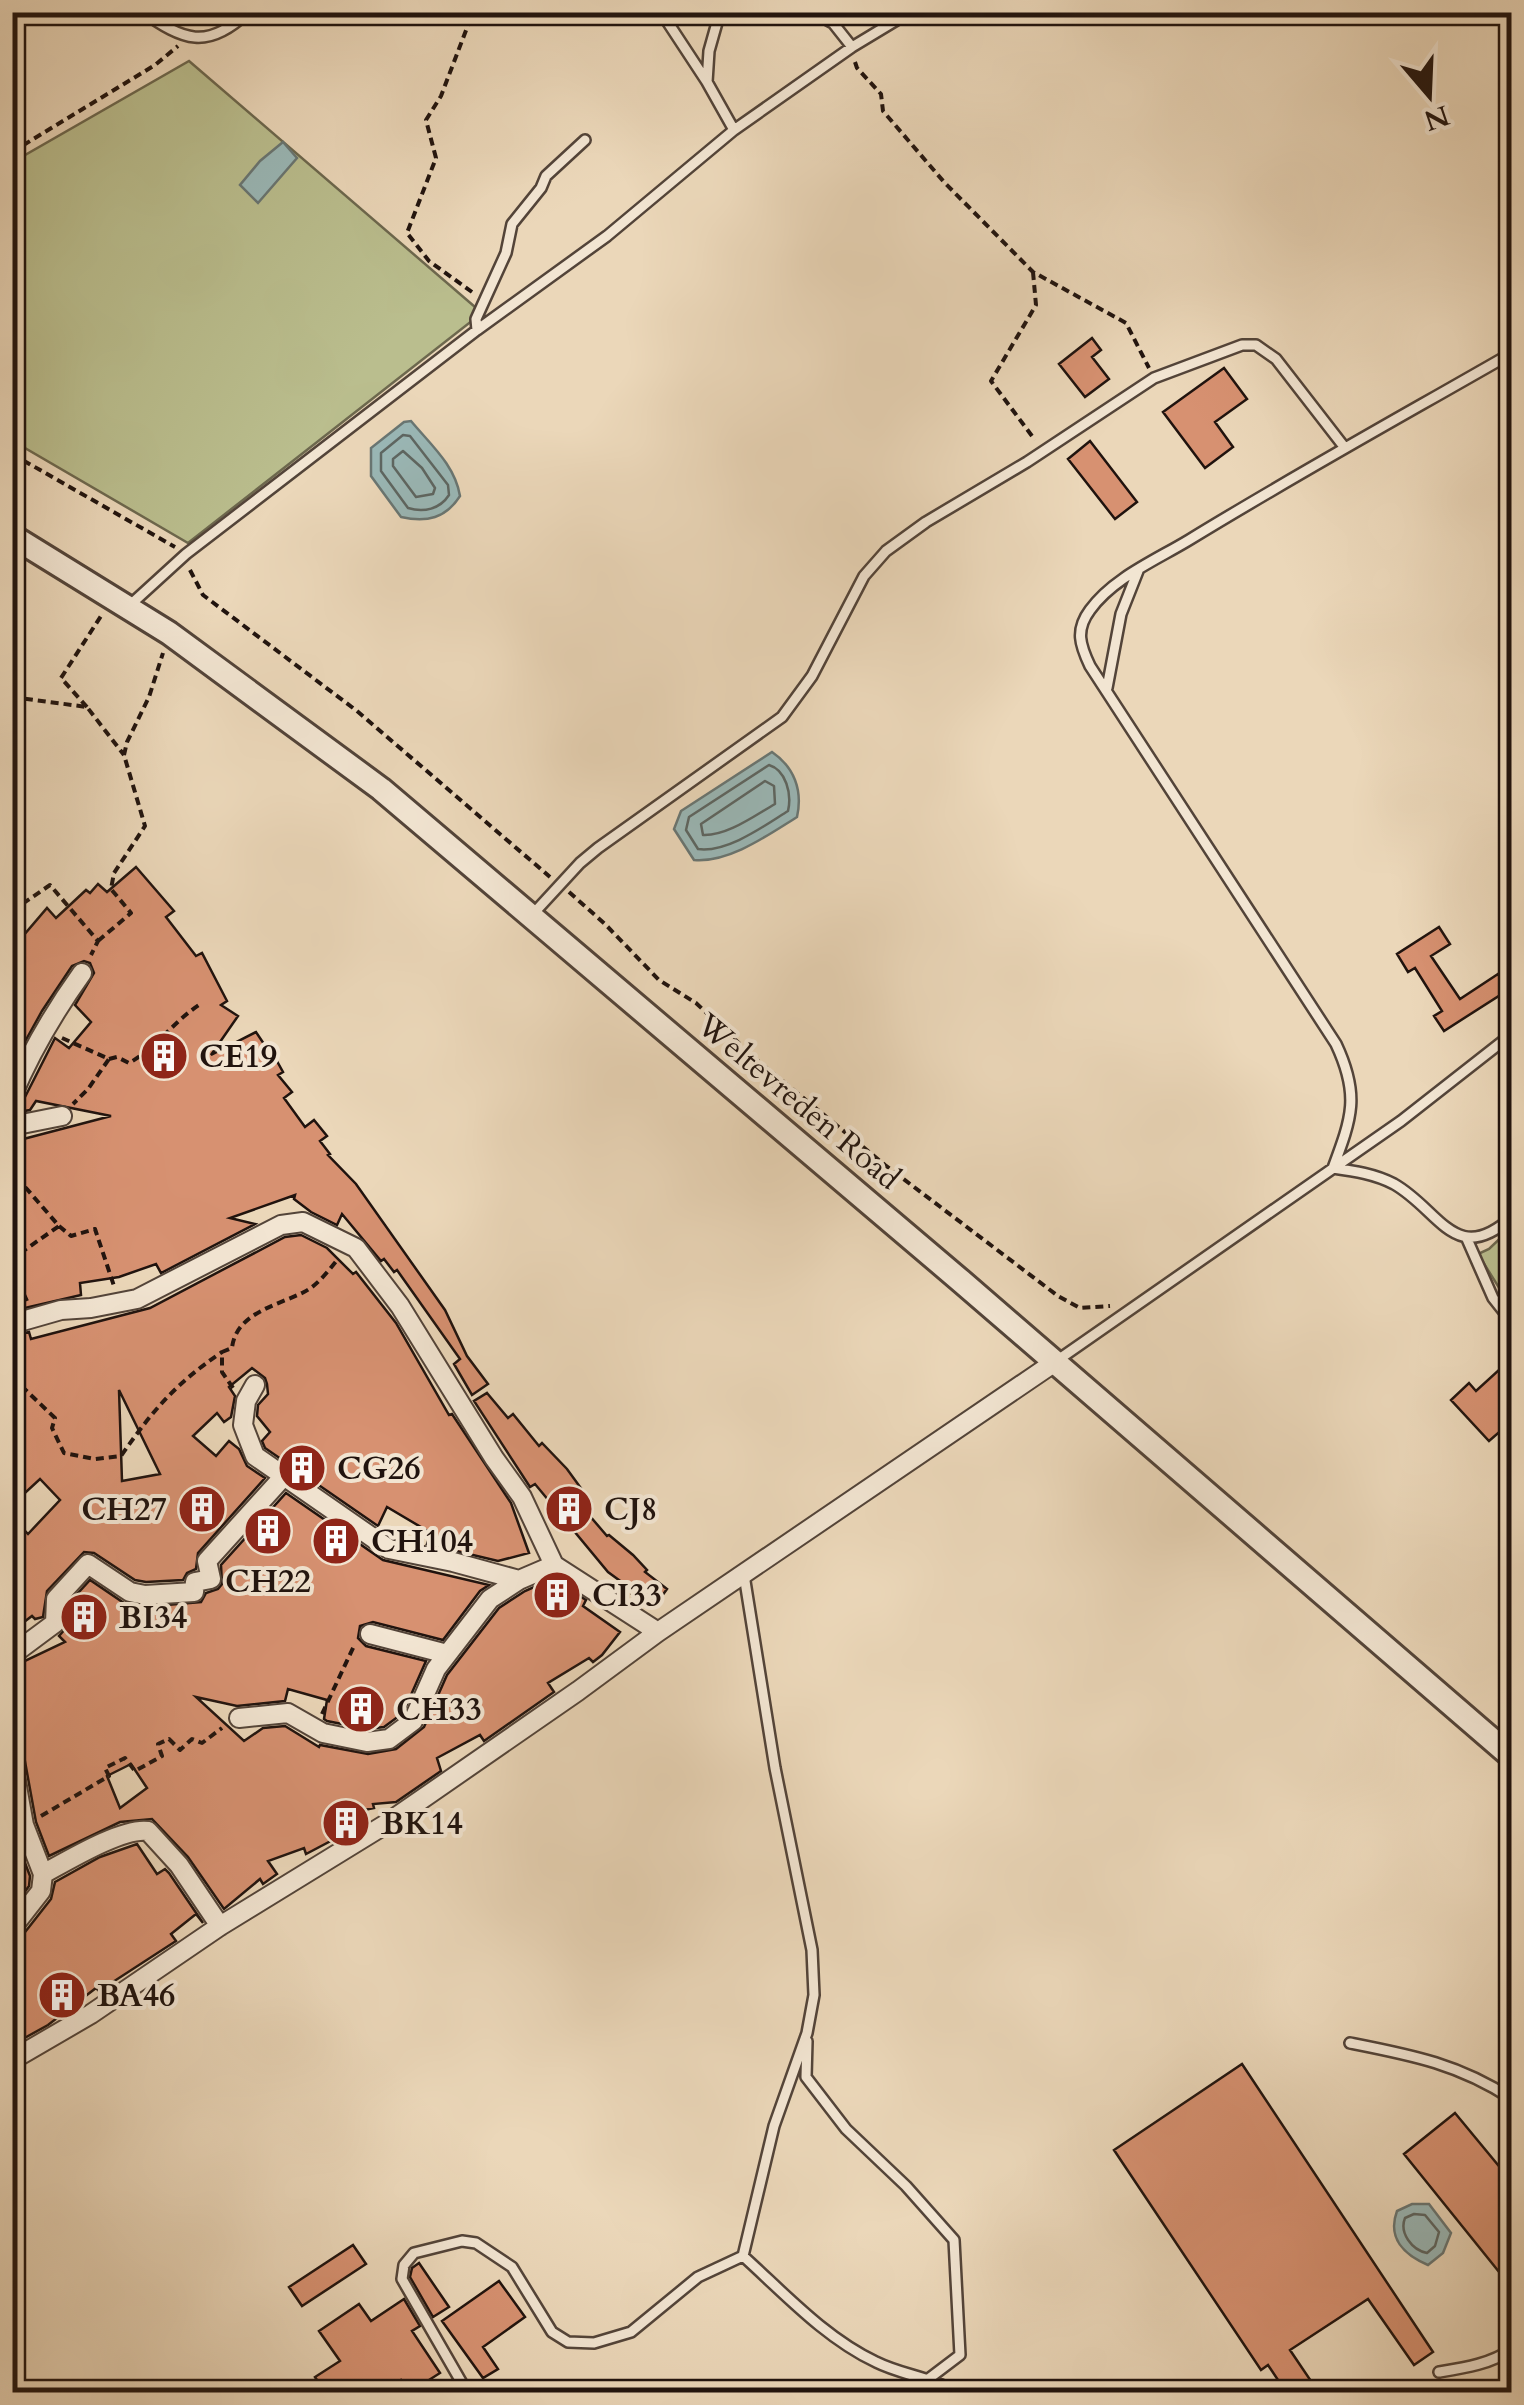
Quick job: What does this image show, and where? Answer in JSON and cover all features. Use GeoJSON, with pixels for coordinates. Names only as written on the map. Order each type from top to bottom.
{"type":"FeatureCollection","features":[{"type":"Feature","properties":{"kind":"street","name":"Weltevreden Road"},"geometry":{"type":"LineString","coordinates":[[12,536],[170,633],[381,789],[1512,1757]]}},
{"type":"Feature","properties":{"kind":"street"},"geometry":{"type":"LineString","coordinates":[[12,1096],[43,1032],[82,973]]}},
{"type":"Feature","properties":{"kind":"street"},"geometry":{"type":"LineString","coordinates":[[12,1126],[62,1116]]}},
{"type":"Feature","properties":{"kind":"street"},"geometry":{"type":"LineString","coordinates":[[12,1324],[34,1316],[137,1298],[281,1225],[304,1222],[347,1241],[375,1271],[430,1352],[522,1497],[554,1565],[658,1632]]}},
{"type":"Feature","properties":{"kind":"street"},"geometry":{"type":"LineString","coordinates":[[12,2060],[91,2014],[220,1926],[386,1824],[658,1632],[1055,1362]]}},
{"type":"Feature","properties":{"kind":"street"},"geometry":{"type":"LineString","coordinates":[[251,1393],[243,1425],[255,1456],[389,1549],[519,1580]]}},
{"type":"Feature","properties":{"kind":"street"},"geometry":{"type":"LineString","coordinates":[[12,1655],[55,1623],[56,1599],[88,1564],[130,1592],[194,1592],[195,1582],[211,1579],[207,1561],[216,1547],[284,1476]]}},
{"type":"Feature","properties":{"kind":"street"},"geometry":{"type":"LineString","coordinates":[[239,1718],[288,1712],[313,1728],[368,1742],[390,1739],[413,1721],[436,1669],[490,1599],[519,1580],[554,1565]]}},
{"type":"Feature","properties":{"kind":"street"},"geometry":{"type":"LineString","coordinates":[[370,1634],[447,1654]]}},
{"type":"Feature","properties":{"kind":"street"},"geometry":{"type":"LineString","coordinates":[[12,1758],[24,1825],[43,1874],[42,1890],[12,1928]]}},
{"type":"Feature","properties":{"kind":"street"},"geometry":{"type":"LineString","coordinates":[[43,1874],[118,1837],[148,1831],[179,1865],[220,1926]]}},
{"type":"Feature","properties":{"kind":"lane"},"geometry":{"type":"LineString","coordinates":[[143,12],[176,35],[190,37],[223,30],[248,12]]}},
{"type":"Feature","properties":{"kind":"lane"},"geometry":{"type":"LineString","coordinates":[[661,12],[734,130]]}},
{"type":"Feature","properties":{"kind":"lane"},"geometry":{"type":"LineString","coordinates":[[707,82],[709,51],[720,12]]}},
{"type":"Feature","properties":{"kind":"lane"},"geometry":{"type":"LineString","coordinates":[[813,12],[833,23],[852,48]]}},
{"type":"Feature","properties":{"kind":"lane"},"geometry":{"type":"LineString","coordinates":[[833,23],[851,12]]}},
{"type":"Feature","properties":{"kind":"lane"},"geometry":{"type":"LineString","coordinates":[[887,12],[898,20]]}},
{"type":"Feature","properties":{"kind":"lane"},"geometry":{"type":"LineString","coordinates":[[129,606],[186,554],[606,236],[734,130],[910,12]]}},
{"type":"Feature","properties":{"kind":"lane"},"geometry":{"type":"LineString","coordinates":[[477,330],[476,319],[506,252],[512,224],[542,188],[546,176],[585,140]]}},
{"type":"Feature","properties":{"kind":"lane"},"geometry":{"type":"LineString","coordinates":[[532,916],[598,848],[782,716],[812,676],[864,576],[886,551],[1154,378],[1242,345],[1256,345],[1276,359],[1345,448]]}},
{"type":"Feature","properties":{"kind":"lane"},"geometry":{"type":"LineString","coordinates":[[1333,1168],[1346,1133],[1352,1097],[1349,1072],[1336,1044],[1090,666],[1079,642],[1080,632],[1098,601],[1138,571],[1512,353]]}},
{"type":"Feature","properties":{"kind":"lane"},"geometry":{"type":"LineString","coordinates":[[1107,688],[1121,614],[1138,571]]}},
{"type":"Feature","properties":{"kind":"lane"},"geometry":{"type":"LineString","coordinates":[[1055,1362],[1400,1121],[1512,1034]]}},
{"type":"Feature","properties":{"kind":"lane"},"geometry":{"type":"LineString","coordinates":[[1333,1168],[1369,1173],[1397,1186],[1450,1231],[1466,1239],[1483,1237],[1512,1217]]}},
{"type":"Feature","properties":{"kind":"lane"},"geometry":{"type":"LineString","coordinates":[[1466,1239],[1493,1298],[1512,1322]]}},
{"type":"Feature","properties":{"kind":"lane"},"geometry":{"type":"LineString","coordinates":[[743,2256],[774,2126],[806,2034],[814,1995],[812,1950],[768,1736],[744,1574]]}},
{"type":"Feature","properties":{"kind":"lane"},"geometry":{"type":"LineString","coordinates":[[806,2034],[806,2078],[846,2130],[906,2186],[954,2240],[960,2356],[927,2380]]}},
{"type":"Feature","properties":{"kind":"lane"},"geometry":{"type":"LineString","coordinates":[[1350,2043],[1441,2062],[1484,2080],[1512,2099]]}},
{"type":"Feature","properties":{"kind":"lane"},"geometry":{"type":"LineString","coordinates":[[467,2392],[402,2279],[404,2265],[414,2252],[462,2240],[482,2246],[512,2267],[552,2332],[568,2342],[594,2343],[632,2332],[698,2277],[743,2256]]}},
{"type":"Feature","properties":{"kind":"lane"},"geometry":{"type":"LineString","coordinates":[[743,2256],[824,2329],[875,2362],[956,2392]]}},
{"type":"Feature","properties":{"kind":"lane"},"geometry":{"type":"LineString","coordinates":[[1439,2372],[1502,2356],[1512,2348]]}},
{"type":"Feature","properties":{"kind":"path"},"geometry":{"type":"LineString","coordinates":[[473,12],[441,96],[426,120],[436,158],[408,233],[429,261],[484,301]]}},
{"type":"Feature","properties":{"kind":"path"},"geometry":{"type":"LineString","coordinates":[[1505,12],[1512,22]]}},
{"type":"Feature","properties":{"kind":"path"},"geometry":{"type":"LineString","coordinates":[[12,152],[156,65],[190,37]]}},
{"type":"Feature","properties":{"kind":"path"},"geometry":{"type":"LineString","coordinates":[[852,48],[857,68],[881,94],[883,111],[910,145],[1033,272],[1126,323],[1154,378]]}},
{"type":"Feature","properties":{"kind":"path"},"geometry":{"type":"LineString","coordinates":[[1033,272],[1036,305],[991,380],[1043,451]]}},
{"type":"Feature","properties":{"kind":"path"},"geometry":{"type":"LineString","coordinates":[[12,454],[186,554],[191,576],[203,595],[358,711],[605,924],[659,980],[696,1003],[757,1060],[884,1165],[1058,1296],[1080,1308],[1134,1308]]}},
{"type":"Feature","properties":{"kind":"path"},"geometry":{"type":"LineString","coordinates":[[82,973],[98,940],[131,913],[111,889],[114,874],[145,826],[124,755],[61,678],[100,616],[129,606]]}},
{"type":"Feature","properties":{"kind":"path"},"geometry":{"type":"LineString","coordinates":[[124,755],[170,633]]}},
{"type":"Feature","properties":{"kind":"path"},"geometry":{"type":"LineString","coordinates":[[12,697],[86,707]]}},
{"type":"Feature","properties":{"kind":"path"},"geometry":{"type":"LineString","coordinates":[[12,911],[50,885],[98,940]]}},
{"type":"Feature","properties":{"kind":"path"},"geometry":{"type":"LineString","coordinates":[[43,1032],[109,1059],[129,1063],[199,1006]]}},
{"type":"Feature","properties":{"kind":"path"},"geometry":{"type":"LineString","coordinates":[[62,1116],[109,1059]]}},
{"type":"Feature","properties":{"kind":"path"},"geometry":{"type":"LineString","coordinates":[[12,1190],[26,1188],[72,1236],[95,1229],[110,1267],[118,1303]]}},
{"type":"Feature","properties":{"kind":"path"},"geometry":{"type":"LineString","coordinates":[[34,1316],[14,1273],[19,1254],[59,1226]]}},
{"type":"Feature","properties":{"kind":"path"},"geometry":{"type":"LineString","coordinates":[[12,1377],[55,1418],[52,1428],[64,1454],[95,1459],[121,1456],[153,1411],[184,1378],[232,1348],[233,1336],[243,1322],[306,1292],[342,1254],[347,1241]]}},
{"type":"Feature","properties":{"kind":"path"},"geometry":{"type":"LineString","coordinates":[[222,1352],[222,1372],[251,1393]]}},
{"type":"Feature","properties":{"kind":"path"},"geometry":{"type":"LineString","coordinates":[[313,1728],[351,1648],[370,1634]]}},
{"type":"Feature","properties":{"kind":"path"},"geometry":{"type":"LineString","coordinates":[[24,1825],[84,1794],[109,1776],[106,1768],[125,1758],[136,1771],[162,1756],[158,1744],[170,1739],[180,1750],[192,1739],[202,1743],[239,1718]]}},
{"type":"Feature","properties":{"kind":"green space"},"geometry":{"type":"Polygon","coordinates":[[[189,61],[482,313],[188,543],[13,441],[13,162],[189,61]]]}},
{"type":"Feature","properties":{"kind":"green space"},"geometry":{"type":"Polygon","coordinates":[[[1511,1228],[1511,1307],[1478,1254],[1511,1228]]]}},
{"type":"Feature","properties":{"kind":"water"},"geometry":{"type":"Polygon","coordinates":[[[283,142],[297,158],[258,203],[240,185],[283,142]]]}},
{"type":"Feature","properties":{"kind":"water"},"geometry":{"type":"Polygon","coordinates":[[[411,421],[447,465],[460,496],[442,514],[427,519],[401,517],[371,476],[371,448],[404,422],[411,421]]]}},
{"type":"Feature","properties":{"kind":"water"},"geometry":{"type":"Polygon","coordinates":[[[772,752],[795,780],[799,798],[797,817],[734,852],[694,860],[674,829],[681,811],[772,752]]]}},
{"type":"Feature","properties":{"kind":"water"},"geometry":{"type":"Polygon","coordinates":[[[1412,2204],[1429,2204],[1451,2233],[1443,2253],[1428,2265],[1405,2251],[1396,2237],[1397,2211],[1412,2204]]]}},
{"type":"Feature","properties":{"kind":"building"},"geometry":{"type":"Polygon","coordinates":[[[1092,338],[1101,350],[1092,357],[1109,379],[1085,397],[1059,364],[1092,338]]]}},
{"type":"Feature","properties":{"kind":"building"},"geometry":{"type":"Polygon","coordinates":[[[1224,368],[1247,399],[1215,422],[1233,447],[1205,468],[1163,412],[1224,368]]]}},
{"type":"Feature","properties":{"kind":"building"},"geometry":{"type":"Polygon","coordinates":[[[1090,441],[1137,502],[1115,519],[1068,459],[1090,441]]]}},
{"type":"Feature","properties":{"kind":"building"},"geometry":{"type":"Polygon","coordinates":[[[136,867],[174,911],[166,917],[196,956],[202,953],[227,1001],[221,1005],[238,1016],[211,1055],[256,1032],[268,1045],[283,1072],[278,1075],[292,1092],[284,1098],[305,1127],[314,1120],[327,1136],[320,1141],[328,1155],[356,1184],[445,1310],[467,1356],[488,1384],[472,1395],[454,1364],[460,1359],[397,1270],[394,1272],[384,1259],[381,1261],[342,1214],[337,1225],[311,1212],[294,1199],[295,1195],[230,1218],[255,1224],[161,1273],[156,1264],[119,1277],[80,1283],[81,1295],[12,1311],[12,1142],[111,1116],[36,1101],[30,1110],[12,1113],[12,1108],[23,1101],[55,1038],[69,1048],[91,1022],[75,1005],[94,973],[90,963],[84,961],[72,966],[12,1065],[12,1035],[22,1027],[12,1019],[12,949],[47,908],[56,918],[86,890],[90,893],[98,884],[107,892],[136,867]]]}},
{"type":"Feature","properties":{"kind":"building"},"geometry":{"type":"Polygon","coordinates":[[[1439,927],[1450,944],[1431,956],[1460,999],[1498,974],[1508,990],[1444,1031],[1434,1016],[1442,1011],[1415,968],[1408,972],[1397,954],[1439,927]]]}},
{"type":"Feature","properties":{"kind":"building"},"geometry":{"type":"Polygon","coordinates":[[[301,1235],[327,1248],[353,1274],[356,1272],[396,1323],[449,1415],[452,1414],[511,1503],[529,1553],[498,1561],[427,1544],[431,1533],[387,1507],[378,1526],[265,1448],[262,1441],[270,1432],[257,1416],[258,1405],[268,1394],[267,1384],[252,1368],[229,1387],[235,1396],[231,1417],[224,1422],[217,1413],[193,1436],[216,1456],[229,1441],[239,1449],[247,1466],[265,1478],[198,1553],[196,1569],[183,1580],[146,1582],[135,1580],[94,1553],[84,1552],[47,1591],[43,1617],[32,1616],[12,1631],[12,1517],[28,1534],[60,1500],[40,1479],[12,1505],[12,1336],[29,1332],[31,1339],[150,1308],[285,1237],[301,1235]],[[119,1390],[122,1481],[160,1474],[119,1390]]]}},
{"type":"Feature","properties":{"kind":"building"},"geometry":{"type":"Polygon","coordinates":[[[1512,1358],[1512,1421],[1489,1441],[1451,1400],[1469,1383],[1476,1391],[1512,1358]]]}},
{"type":"Feature","properties":{"kind":"building"},"geometry":{"type":"Polygon","coordinates":[[[487,1393],[508,1418],[513,1414],[539,1446],[542,1443],[567,1469],[591,1502],[583,1508],[607,1536],[667,1589],[654,1607],[608,1572],[535,1484],[530,1487],[474,1401],[487,1393]]]}},
{"type":"Feature","properties":{"kind":"building"},"geometry":{"type":"Polygon","coordinates":[[[286,1493],[383,1560],[489,1585],[480,1591],[443,1640],[373,1622],[360,1626],[358,1638],[366,1646],[426,1661],[403,1713],[384,1727],[367,1729],[327,1721],[327,1700],[288,1689],[285,1701],[237,1706],[196,1697],[244,1741],[263,1728],[285,1726],[319,1747],[368,1754],[396,1749],[424,1727],[447,1675],[499,1608],[552,1579],[586,1600],[583,1606],[620,1632],[602,1655],[593,1662],[589,1658],[548,1683],[554,1692],[484,1741],[480,1735],[437,1758],[441,1771],[396,1802],[373,1804],[374,1808],[359,1811],[363,1816],[358,1819],[361,1825],[306,1854],[304,1848],[268,1861],[277,1874],[263,1884],[260,1879],[224,1909],[188,1857],[152,1819],[120,1822],[49,1856],[36,1822],[24,1756],[12,1747],[12,1667],[65,1642],[59,1636],[66,1628],[68,1604],[90,1580],[124,1603],[143,1607],[201,1602],[206,1593],[222,1584],[221,1565],[286,1493]],[[131,1764],[107,1776],[120,1808],[147,1788],[131,1764]]]}},
{"type":"Feature","properties":{"kind":"building"},"geometry":{"type":"Polygon","coordinates":[[[17,1842],[30,1876],[29,1886],[21,1897],[12,1888],[12,1844],[17,1842]]]}},
{"type":"Feature","properties":{"kind":"building"},"geometry":{"type":"Polygon","coordinates":[[[137,1844],[157,1874],[165,1869],[169,1873],[203,1923],[196,1914],[171,1934],[176,1941],[99,1991],[96,1988],[48,2025],[12,2045],[12,1940],[22,1936],[51,1899],[55,1882],[100,1857],[137,1844]]]}},
{"type":"Feature","properties":{"kind":"building"},"geometry":{"type":"Polygon","coordinates":[[[1242,2064],[1433,2352],[1414,2365],[1368,2299],[1290,2350],[1313,2384],[1300,2392],[1286,2392],[1268,2365],[1261,2370],[1114,2150],[1242,2064]]]}},
{"type":"Feature","properties":{"kind":"building"},"geometry":{"type":"Polygon","coordinates":[[[1455,2113],[1512,2182],[1512,2288],[1404,2154],[1455,2113]]]}},
{"type":"Feature","properties":{"kind":"building"},"geometry":{"type":"Polygon","coordinates":[[[353,2245],[366,2264],[302,2306],[289,2287],[353,2245]]]}},
{"type":"Feature","properties":{"kind":"building"},"geometry":{"type":"Polygon","coordinates":[[[419,2263],[449,2307],[433,2317],[410,2277],[412,2268],[419,2263]]]}},
{"type":"Feature","properties":{"kind":"building"},"geometry":{"type":"Polygon","coordinates":[[[499,2281],[525,2317],[483,2347],[498,2369],[483,2378],[442,2321],[499,2281]]]}},
{"type":"Feature","properties":{"kind":"building"},"geometry":{"type":"Polygon","coordinates":[[[404,2299],[420,2326],[412,2331],[440,2373],[410,2392],[401,2380],[381,2392],[325,2392],[315,2377],[340,2361],[319,2331],[359,2304],[371,2321],[404,2299]]]}},
{"type":"Feature","properties":{"kind":"place","name":"CE19"},"geometry":{"type":"Point","coordinates":[164,1056]}},
{"type":"Feature","properties":{"kind":"place","name":"CG26"},"geometry":{"type":"Point","coordinates":[302,1468]}},
{"type":"Feature","properties":{"kind":"place","name":"CH27"},"geometry":{"type":"Point","coordinates":[202,1509]}},
{"type":"Feature","properties":{"kind":"place","name":"CJ8"},"geometry":{"type":"Point","coordinates":[569,1509]}},
{"type":"Feature","properties":{"kind":"place","name":"CH22"},"geometry":{"type":"Point","coordinates":[268,1531]}},
{"type":"Feature","properties":{"kind":"place","name":"CH104"},"geometry":{"type":"Point","coordinates":[336,1541]}},
{"type":"Feature","properties":{"kind":"place","name":"CI33"},"geometry":{"type":"Point","coordinates":[557,1595]}},
{"type":"Feature","properties":{"kind":"place","name":"BI34"},"geometry":{"type":"Point","coordinates":[84,1617]}},
{"type":"Feature","properties":{"kind":"place","name":"CH33"},"geometry":{"type":"Point","coordinates":[361,1709]}},
{"type":"Feature","properties":{"kind":"place","name":"BK14"},"geometry":{"type":"Point","coordinates":[346,1823]}},
{"type":"Feature","properties":{"kind":"place","name":"BA46"},"geometry":{"type":"Point","coordinates":[62,1995]}}]}
